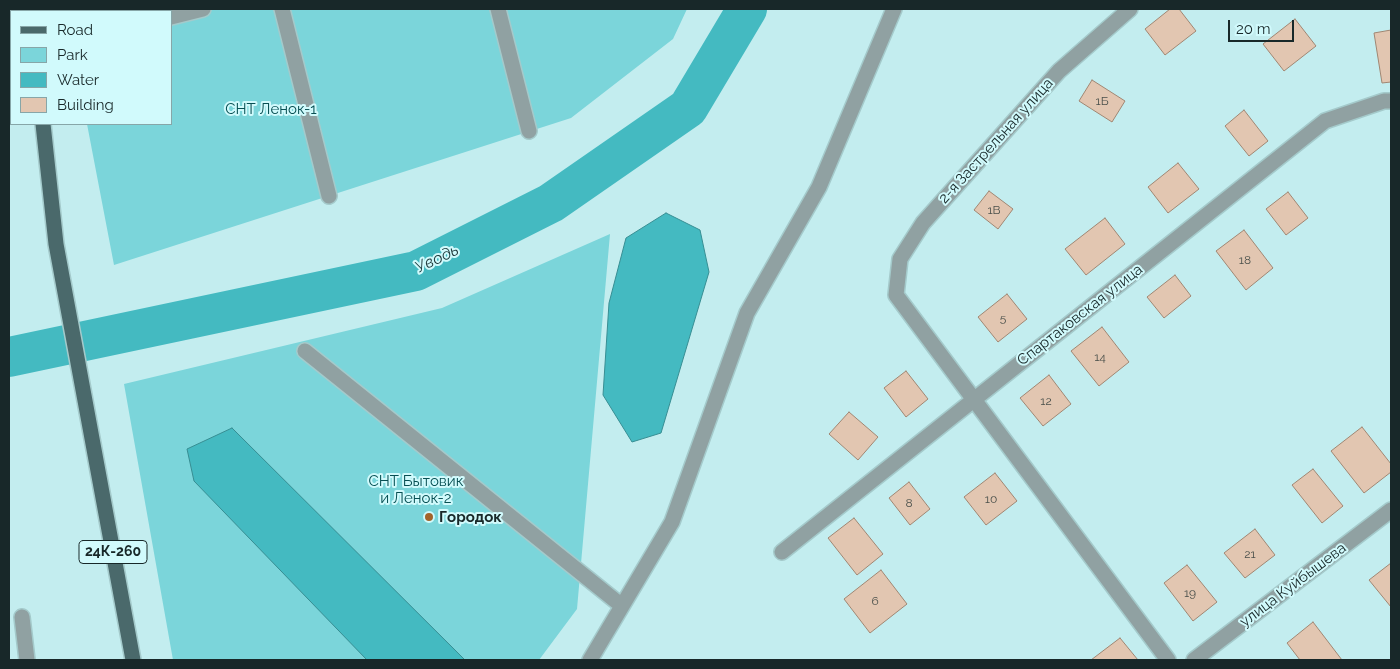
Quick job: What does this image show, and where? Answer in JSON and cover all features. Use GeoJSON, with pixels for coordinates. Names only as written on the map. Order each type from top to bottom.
{"type":"FeatureCollection","features":[{"type":"Feature","properties":{"kind":"main road","name":"24К-260"},"geometry":{"type":"LineString","coordinates":[[43,125],[56,244],[133,660]]}},
{"type":"Feature","properties":{"kind":"street"},"geometry":{"type":"LineString","coordinates":[[172,17],[203,9]]}},
{"type":"Feature","properties":{"kind":"street"},"geometry":{"type":"LineString","coordinates":[[282,9],[329,196]]}},
{"type":"Feature","properties":{"kind":"street"},"geometry":{"type":"LineString","coordinates":[[498,9],[529,131]]}},
{"type":"Feature","properties":{"kind":"street"},"geometry":{"type":"LineString","coordinates":[[590,660],[672,522],[747,312],[819,187],[894,9]]}},
{"type":"Feature","properties":{"kind":"street","name":"2-я Застрельная улица"},"geometry":{"type":"LineString","coordinates":[[974,399],[896,295],[900,259],[923,223],[1059,71],[1130,9]]}},
{"type":"Feature","properties":{"kind":"street","name":"Спартаковская улица"},"geometry":{"type":"LineString","coordinates":[[782,552],[1325,121],[1384,101],[1391,101]]}},
{"type":"Feature","properties":{"kind":"street"},"geometry":{"type":"LineString","coordinates":[[305,351],[622,606]]}},
{"type":"Feature","properties":{"kind":"street"},"geometry":{"type":"LineString","coordinates":[[974,399],[1168,660]]}},
{"type":"Feature","properties":{"kind":"street","name":"улица Куйбышева"},"geometry":{"type":"LineString","coordinates":[[1194,660],[1391,510]]}},
{"type":"Feature","properties":{"kind":"street"},"geometry":{"type":"LineString","coordinates":[[22,617],[27,660]]}},
{"type":"Feature","properties":{"kind":"green space","name":"СНТ Ленок-1"},"geometry":{"type":"Polygon","coordinates":[[[687,9],[673,39],[571,118],[114,265],[87,125],[172,125],[172,10],[84,10],[687,9]]]}},
{"type":"Feature","properties":{"kind":"green space","name":"СНТ Бытовик и Ленок-2"},"geometry":{"type":"Polygon","coordinates":[[[610,234],[577,609],[539,660],[173,660],[124,384],[442,308],[610,234]]]}},
{"type":"Feature","properties":{"kind":"water"},"geometry":{"type":"Polygon","coordinates":[[[666,213],[700,230],[709,272],[661,433],[632,442],[603,395],[609,303],[626,238],[666,213]]]}},
{"type":"Feature","properties":{"kind":"water"},"geometry":{"type":"Polygon","coordinates":[[[232,428],[465,660],[367,660],[194,481],[187,449],[232,428]]]}},
{"type":"Feature","properties":{"kind":"building"},"geometry":{"type":"Polygon","coordinates":[[[1170,9],[1179,9],[1196,31],[1165,55],[1145,29],[1170,9]]]}},
{"type":"Feature","properties":{"kind":"building"},"geometry":{"type":"Polygon","coordinates":[[[1295,19],[1316,46],[1284,71],[1263,44],[1295,19]]]}},
{"type":"Feature","properties":{"kind":"building"},"geometry":{"type":"Polygon","coordinates":[[[1391,30],[1391,82],[1382,83],[1374,33],[1391,30]]]}},
{"type":"Feature","properties":{"kind":"building"},"geometry":{"type":"Polygon","coordinates":[[[1092,80],[1125,101],[1112,122],[1079,101],[1092,80]]]}},
{"type":"Feature","properties":{"kind":"building"},"geometry":{"type":"Polygon","coordinates":[[[1244,110],[1268,141],[1249,156],[1225,126],[1244,110]]]}},
{"type":"Feature","properties":{"kind":"building"},"geometry":{"type":"Polygon","coordinates":[[[1178,163],[1199,189],[1168,213],[1148,187],[1178,163]]]}},
{"type":"Feature","properties":{"kind":"building"},"geometry":{"type":"Polygon","coordinates":[[[989,191],[1013,209],[998,229],[974,210],[989,191]]]}},
{"type":"Feature","properties":{"kind":"building"},"geometry":{"type":"Polygon","coordinates":[[[1288,192],[1308,218],[1286,235],[1266,209],[1288,192]]]}},
{"type":"Feature","properties":{"kind":"building"},"geometry":{"type":"Polygon","coordinates":[[[1105,218],[1125,244],[1086,275],[1065,249],[1105,218]]]}},
{"type":"Feature","properties":{"kind":"building"},"geometry":{"type":"Polygon","coordinates":[[[1244,230],[1273,268],[1246,290],[1216,251],[1244,230]]]}},
{"type":"Feature","properties":{"kind":"building"},"geometry":{"type":"Polygon","coordinates":[[[1175,275],[1191,296],[1164,318],[1147,297],[1175,275]]]}},
{"type":"Feature","properties":{"kind":"building"},"geometry":{"type":"Polygon","coordinates":[[[1007,294],[1027,319],[998,342],[978,317],[1007,294]]]}},
{"type":"Feature","properties":{"kind":"building"},"geometry":{"type":"Polygon","coordinates":[[[1102,327],[1129,362],[1099,386],[1071,351],[1102,327]]]}},
{"type":"Feature","properties":{"kind":"building"},"geometry":{"type":"Polygon","coordinates":[[[906,371],[928,399],[906,417],[884,388],[906,371]]]}},
{"type":"Feature","properties":{"kind":"building"},"geometry":{"type":"Polygon","coordinates":[[[1049,375],[1071,404],[1043,426],[1020,398],[1049,375]]]}},
{"type":"Feature","properties":{"kind":"building"},"geometry":{"type":"Polygon","coordinates":[[[849,412],[878,437],[858,460],[829,434],[849,412]]]}},
{"type":"Feature","properties":{"kind":"building"},"geometry":{"type":"Polygon","coordinates":[[[1362,427],[1391,464],[1391,472],[1364,493],[1331,451],[1362,427]]]}},
{"type":"Feature","properties":{"kind":"building"},"geometry":{"type":"Polygon","coordinates":[[[1313,469],[1343,506],[1322,523],[1292,485],[1313,469]]]}},
{"type":"Feature","properties":{"kind":"building"},"geometry":{"type":"Polygon","coordinates":[[[995,473],[1017,501],[986,525],[964,497],[995,473]]]}},
{"type":"Feature","properties":{"kind":"building"},"geometry":{"type":"Polygon","coordinates":[[[909,482],[930,509],[910,525],[889,498],[909,482]]]}},
{"type":"Feature","properties":{"kind":"building"},"geometry":{"type":"Polygon","coordinates":[[[854,518],[883,554],[857,575],[828,538],[854,518]]]}},
{"type":"Feature","properties":{"kind":"building"},"geometry":{"type":"Polygon","coordinates":[[[1255,529],[1275,555],[1245,578],[1224,553],[1255,529]]]}},
{"type":"Feature","properties":{"kind":"building"},"geometry":{"type":"Polygon","coordinates":[[[1391,563],[1391,607],[1369,580],[1391,563]]]}},
{"type":"Feature","properties":{"kind":"building"},"geometry":{"type":"Polygon","coordinates":[[[1187,565],[1217,602],[1193,621],[1164,583],[1187,565]]]}},
{"type":"Feature","properties":{"kind":"building"},"geometry":{"type":"Polygon","coordinates":[[[881,570],[907,604],[870,633],[844,599],[881,570]]]}},
{"type":"Feature","properties":{"kind":"building"},"geometry":{"type":"Polygon","coordinates":[[[1313,622],[1342,660],[1300,660],[1287,643],[1313,622]]]}},
{"type":"Feature","properties":{"kind":"building"},"geometry":{"type":"Polygon","coordinates":[[[1120,638],[1138,660],[1091,660],[1120,638]]]}},
{"type":"Feature","properties":{"kind":"waterway","name":"Уводь"},"geometry":{"type":"LineString","coordinates":[[9,357],[416,271],[551,203],[688,108],[747,9]]}},
{"type":"Feature","properties":{"kind":"place","name":"Городок"},"geometry":{"type":"Point","coordinates":[429,517]}}]}
